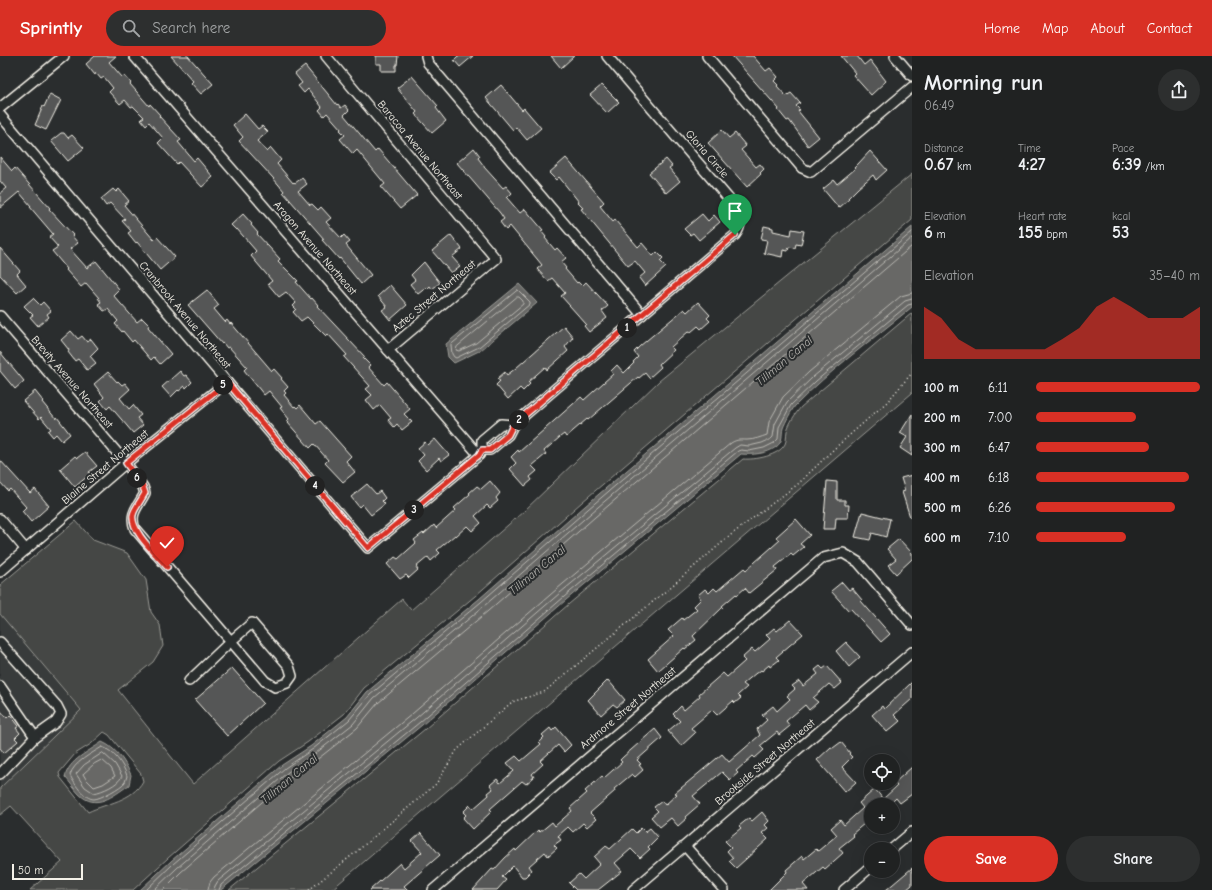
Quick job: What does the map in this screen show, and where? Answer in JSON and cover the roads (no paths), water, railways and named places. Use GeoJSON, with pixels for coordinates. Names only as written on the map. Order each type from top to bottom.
{"type":"FeatureCollection","features":[{"type":"Feature","properties":{"kind":"street"},"geometry":{"type":"LineString","coordinates":[[0,108],[64,56]]}},
{"type":"Feature","properties":{"kind":"street","name":"Aragon Avenue Northeast"},"geometry":{"type":"LineString","coordinates":[[134,56],[388,350],[480,452]]}},
{"type":"Feature","properties":{"kind":"street","name":"Baracoa Avenue Northeast"},"geometry":{"type":"LineString","coordinates":[[326,56],[496,259]]}},
{"type":"Feature","properties":{"kind":"street"},"geometry":{"type":"LineString","coordinates":[[426,56],[428,63],[642,315]]}},
{"type":"Feature","properties":{"kind":"street","name":"Gloria Circle"},"geometry":{"type":"LineString","coordinates":[[513,425],[501,424],[497,427],[482,440],[480,452],[490,450],[508,435],[513,425],[739,230],[740,222],[738,212],[734,205],[606,56]]}},
{"type":"Feature","properties":{"kind":"street"},"geometry":{"type":"LineString","coordinates":[[707,56],[802,168],[811,172],[912,87]]}},
{"type":"Feature","properties":{"kind":"street"},"geometry":{"type":"LineString","coordinates":[[895,56],[912,76]]}},
{"type":"Feature","properties":{"kind":"street","name":"Cranbrook Avenue Northeast"},"geometry":{"type":"LineString","coordinates":[[0,115],[368,548],[480,452]]}},
{"type":"Feature","properties":{"kind":"street","name":"Aztec Street Northeast"},"geometry":{"type":"LineString","coordinates":[[388,350],[496,259]]}},
{"type":"Feature","properties":{"kind":"street","name":"Brevity Avenue Northeast"},"geometry":{"type":"LineString","coordinates":[[0,316],[126,463],[143,487],[145,493],[133,513],[132,521],[135,529],[231,641]]}},
{"type":"Feature","properties":{"kind":"street","name":"Blaine Street Northeast"},"geometry":{"type":"LineString","coordinates":[[0,572],[126,463],[227,382]]}},
{"type":"Feature","properties":{"kind":"street"},"geometry":{"type":"LineString","coordinates":[[0,519],[26,550]]}},
{"type":"Feature","properties":{"kind":"street","name":"Ardmore Street Northeast"},"geometry":{"type":"LineString","coordinates":[[433,890],[823,558],[843,553],[858,562],[912,625]]}},
{"type":"Feature","properties":{"kind":"street"},"geometry":{"type":"LineString","coordinates":[[189,681],[231,641],[252,623],[289,666],[292,676],[287,683],[275,687],[265,681],[231,641]]}},
{"type":"Feature","properties":{"kind":"street"},"geometry":{"type":"LineString","coordinates":[[0,642],[57,706],[61,714],[56,722],[35,737],[0,774]]}},
{"type":"Feature","properties":{"kind":"street","name":"Brookside Street Northeast"},"geometry":{"type":"LineString","coordinates":[[634,890],[912,652]]}},
{"type":"Feature","properties":{"kind":"street"},"geometry":{"type":"LineString","coordinates":[[0,686],[35,737]]}},
{"type":"Feature","properties":{"kind":"street"},"geometry":{"type":"LineString","coordinates":[[900,842],[912,832]]}},
{"type":"Feature","properties":{"kind":"street"},"geometry":{"type":"LineString","coordinates":[[685,846],[724,890]]}},
{"type":"Feature","properties":{"kind":"street"},"geometry":{"type":"LineString","coordinates":[[844,890],[864,873]]}},
{"type":"Feature","properties":{"kind":"water","name":"Tillman Canal"},"geometry":{"type":"Polygon","coordinates":[[[912,227],[912,307],[837,367],[795,406],[783,428],[782,438],[779,445],[759,454],[741,454],[566,600],[422,725],[221,890],[140,890],[171,861],[282,765],[311,746],[347,717],[367,692],[479,599],[585,506],[912,227]]]}},
{"type":"Feature","properties":{"kind":"water"},"geometry":{"type":"Polygon","coordinates":[[[519,284],[537,303],[481,350],[454,363],[448,357],[446,344],[519,284]]]}},
{"type":"Feature","properties":{"kind":"water"},"geometry":{"type":"Polygon","coordinates":[[[102,742],[112,748],[120,756],[131,775],[129,785],[111,797],[98,802],[85,799],[65,777],[70,766],[75,761],[102,742]]]}}]}
